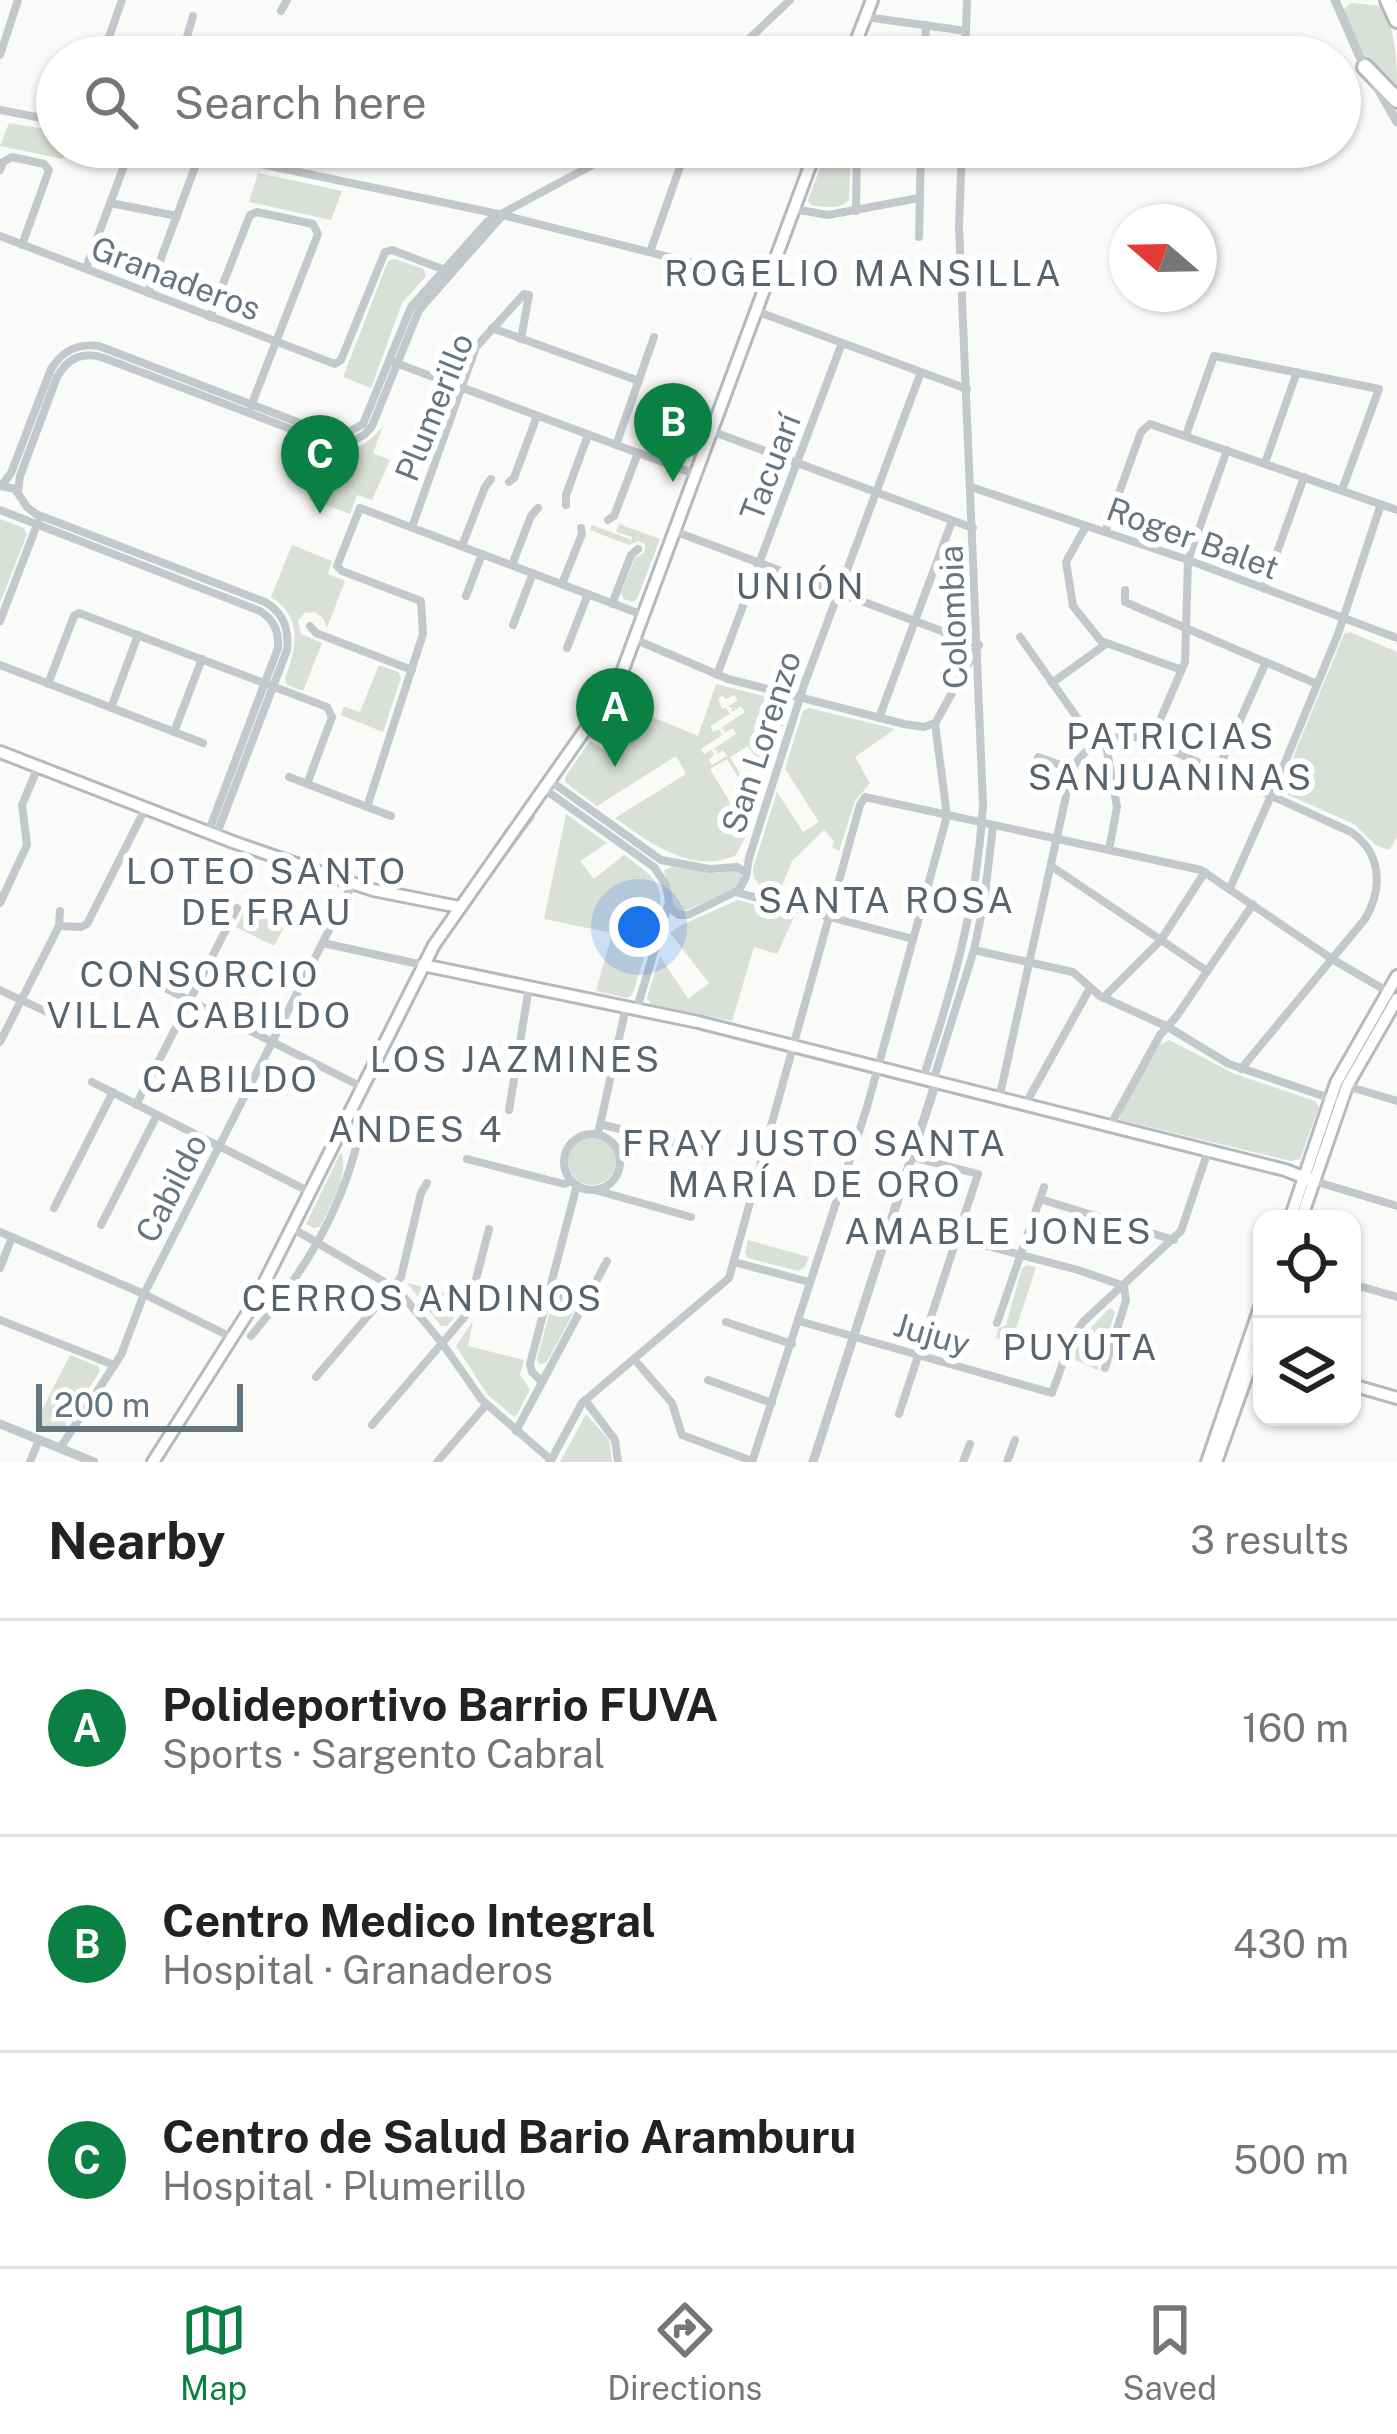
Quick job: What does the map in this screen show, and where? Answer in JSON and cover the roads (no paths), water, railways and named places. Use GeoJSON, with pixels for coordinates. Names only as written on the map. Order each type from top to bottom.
{"type":"FeatureCollection","features":[{"type":"Feature","properties":{"kind":"highway"},"geometry":{"type":"LineString","coordinates":[[1388,0],[1396,18]]}},
{"type":"Feature","properties":{"kind":"highway"},"geometry":{"type":"LineString","coordinates":[[1365,67],[1397,100]]}},
{"type":"Feature","properties":{"kind":"main road"},"geometry":{"type":"LineString","coordinates":[[858,36],[872,0]]}},
{"type":"Feature","properties":{"kind":"main road"},"geometry":{"type":"LineString","coordinates":[[153,1462],[254,1303],[423,965],[615,687],[809,168]]}},
{"type":"Feature","properties":{"kind":"main road"},"geometry":{"type":"LineString","coordinates":[[0,752],[353,884],[459,907]]}},
{"type":"Feature","properties":{"kind":"main road"},"geometry":{"type":"LineString","coordinates":[[423,965],[631,1007],[1309,1179]]}},
{"type":"Feature","properties":{"kind":"main road"},"geometry":{"type":"LineString","coordinates":[[1294,1210],[1341,1085],[1394,996],[1397,976]]}},
{"type":"Feature","properties":{"kind":"main road"},"geometry":{"type":"LineString","coordinates":[[1303,1210],[1309,1179]]}},
{"type":"Feature","properties":{"kind":"main road"},"geometry":{"type":"LineString","coordinates":[[1211,1462],[1253,1357]]}},
{"type":"Feature","properties":{"kind":"main road"},"geometry":{"type":"LineString","coordinates":[[1361,1388],[1397,1398]]}},
{"type":"Feature","properties":{"kind":"street"},"geometry":{"type":"LineString","coordinates":[[0,55],[18,0]]}},
{"type":"Feature","properties":{"kind":"street"},"geometry":{"type":"LineString","coordinates":[[109,36],[122,0]]}},
{"type":"Feature","properties":{"kind":"street"},"geometry":{"type":"LineString","coordinates":[[281,11],[286,0]]}},
{"type":"Feature","properties":{"kind":"street"},"geometry":{"type":"LineString","coordinates":[[752,36],[790,0]]}},
{"type":"Feature","properties":{"kind":"street"},"geometry":{"type":"LineString","coordinates":[[966,36],[967,0]]}},
{"type":"Feature","properties":{"kind":"street"},"geometry":{"type":"LineString","coordinates":[[1335,0],[1351,36]]}},
{"type":"Feature","properties":{"kind":"street"},"geometry":{"type":"LineString","coordinates":[[187,36],[193,16]]}},
{"type":"Feature","properties":{"kind":"street"},"geometry":{"type":"LineString","coordinates":[[865,17],[966,31]]}},
{"type":"Feature","properties":{"kind":"street"},"geometry":{"type":"LineString","coordinates":[[926,25],[926,36]]}},
{"type":"Feature","properties":{"kind":"street"},"geometry":{"type":"LineString","coordinates":[[1361,58],[1397,122]]}},
{"type":"Feature","properties":{"kind":"street"},"geometry":{"type":"LineString","coordinates":[[0,110],[36,117]]}},
{"type":"Feature","properties":{"kind":"street"},"geometry":{"type":"LineString","coordinates":[[0,170],[12,157],[36,162]]}},
{"type":"Feature","properties":{"kind":"street"},"geometry":{"type":"LineString","coordinates":[[22,245],[49,176],[47,168]]}},
{"type":"Feature","properties":{"kind":"street"},"geometry":{"type":"LineString","coordinates":[[86,268],[123,168]]}},
{"type":"Feature","properties":{"kind":"street"},"geometry":{"type":"LineString","coordinates":[[148,293],[195,168]]}},
{"type":"Feature","properties":{"kind":"street"},"geometry":{"type":"LineString","coordinates":[[281,168],[503,215],[767,282]]}},
{"type":"Feature","properties":{"kind":"street"},"geometry":{"type":"LineString","coordinates":[[0,487],[9,477],[51,369],[81,345],[99,346],[328,443],[350,442],[364,435],[374,423],[393,362],[419,310],[448,271],[503,215],[588,168]]}},
{"type":"Feature","properties":{"kind":"street"},"geometry":{"type":"LineString","coordinates":[[650,252],[680,168]]}},
{"type":"Feature","properties":{"kind":"street"},"geometry":{"type":"LineString","coordinates":[[856,211],[857,168]]}},
{"type":"Feature","properties":{"kind":"street"},"geometry":{"type":"LineString","coordinates":[[919,237],[921,168]]}},
{"type":"Feature","properties":{"kind":"street","name":"Colombia"},"geometry":{"type":"LineString","coordinates":[[930,1080],[974,950],[984,902],[987,825],[959,226],[961,168]]}},
{"type":"Feature","properties":{"kind":"street"},"geometry":{"type":"LineString","coordinates":[[794,209],[828,215],[920,198]]}},
{"type":"Feature","properties":{"kind":"street"},"geometry":{"type":"LineString","coordinates":[[110,203],[177,216]]}},
{"type":"Feature","properties":{"kind":"street"},"geometry":{"type":"LineString","coordinates":[[210,316],[248,218],[256,212],[313,224],[318,234],[250,409]]}},
{"type":"Feature","properties":{"kind":"street","name":"Granaderos"},"geometry":{"type":"LineString","coordinates":[[0,236],[335,364],[341,361],[385,252],[392,250],[448,271]]}},
{"type":"Feature","properties":{"kind":"street","name":"Plumerillo"},"geometry":{"type":"LineString","coordinates":[[367,807],[424,634],[421,601],[342,572],[338,566],[358,510],[412,527],[478,343],[524,293],[529,296],[520,339]]}},
{"type":"Feature","properties":{"kind":"street"},"geometry":{"type":"LineString","coordinates":[[756,310],[967,389]]}},
{"type":"Feature","properties":{"kind":"street"},"geometry":{"type":"LineString","coordinates":[[492,328],[638,381]]}},
{"type":"Feature","properties":{"kind":"street"},"geometry":{"type":"LineString","coordinates":[[616,445],[654,338]]}},
{"type":"Feature","properties":{"kind":"street","name":"Tacuarí"},"geometry":{"type":"LineString","coordinates":[[717,675],[842,343]]}},
{"type":"Feature","properties":{"kind":"street"},"geometry":{"type":"LineString","coordinates":[[2,511],[16,506],[20,476],[57,377],[71,354]]}},
{"type":"Feature","properties":{"kind":"street"},"geometry":{"type":"LineString","coordinates":[[1186,435],[1214,356],[1378,388],[1342,490]]}},
{"type":"Feature","properties":{"kind":"street"},"geometry":{"type":"LineString","coordinates":[[393,362],[695,474]]}},
{"type":"Feature","properties":{"kind":"street","name":"San Lorenzo"},"geometry":{"type":"LineString","coordinates":[[735,892],[837,593],[921,372]]}},
{"type":"Feature","properties":{"kind":"street"},"geometry":{"type":"LineString","coordinates":[[1265,463],[1297,372]]}},
{"type":"Feature","properties":{"kind":"street"},"geometry":{"type":"LineString","coordinates":[[508,482],[514,478],[537,416]]}},
{"type":"Feature","properties":{"kind":"street"},"geometry":{"type":"LineString","coordinates":[[1105,532],[1141,432],[1150,424],[1397,510]]}},
{"type":"Feature","properties":{"kind":"street"},"geometry":{"type":"LineString","coordinates":[[711,431],[973,528]]}},
{"type":"Feature","properties":{"kind":"street"},"geometry":{"type":"LineString","coordinates":[[566,505],[588,434]]}},
{"type":"Feature","properties":{"kind":"street"},"geometry":{"type":"LineString","coordinates":[[1151,741],[1186,662],[1188,560],[1227,450]]}},
{"type":"Feature","properties":{"kind":"street"},"geometry":{"type":"LineString","coordinates":[[608,520],[638,453]]}},
{"type":"Feature","properties":{"kind":"street"},"geometry":{"type":"LineString","coordinates":[[1264,589],[1304,477]]}},
{"type":"Feature","properties":{"kind":"street"},"geometry":{"type":"LineString","coordinates":[[462,546],[491,479]]}},
{"type":"Feature","properties":{"kind":"street"},"geometry":{"type":"LineString","coordinates":[[0,487],[11,486],[39,520]]}},
{"type":"Feature","properties":{"kind":"street","name":"Roger Balet"},"geometry":{"type":"LineString","coordinates":[[971,487],[1188,560],[1397,638]]}},
{"type":"Feature","properties":{"kind":"street"},"geometry":{"type":"LineString","coordinates":[[1230,888],[1317,684],[1382,504]]}},
{"type":"Feature","properties":{"kind":"street"},"geometry":{"type":"LineString","coordinates":[[512,565],[538,508]]}},
{"type":"Feature","properties":{"kind":"street"},"geometry":{"type":"LineString","coordinates":[[2,511],[39,520],[276,617],[278,643],[269,685],[212,834]]}},
{"type":"Feature","properties":{"kind":"street"},"geometry":{"type":"LineString","coordinates":[[0,622],[39,520]]}},
{"type":"Feature","properties":{"kind":"street"},"geometry":{"type":"LineString","coordinates":[[879,718],[952,520]]}},
{"type":"Feature","properties":{"kind":"street"},"geometry":{"type":"LineString","coordinates":[[1086,526],[1067,556],[1073,607],[1106,644],[1182,670]]}},
{"type":"Feature","properties":{"kind":"street"},"geometry":{"type":"LineString","coordinates":[[412,527],[643,616]]}},
{"type":"Feature","properties":{"kind":"street"},"geometry":{"type":"LineString","coordinates":[[562,584],[582,534],[580,528]]}},
{"type":"Feature","properties":{"kind":"street"},"geometry":{"type":"LineString","coordinates":[[634,1359],[674,1406],[682,1436],[752,1462],[867,1107],[947,816],[935,723],[979,645],[674,531]]}},
{"type":"Feature","properties":{"kind":"street"},"geometry":{"type":"LineString","coordinates":[[613,604],[631,555],[638,549]]}},
{"type":"Feature","properties":{"kind":"street"},"geometry":{"type":"LineString","coordinates":[[466,596],[482,554]]}},
{"type":"Feature","properties":{"kind":"street"},"geometry":{"type":"LineString","coordinates":[[513,625],[532,573]]}},
{"type":"Feature","properties":{"kind":"street"},"geometry":{"type":"LineString","coordinates":[[1125,590],[1126,602],[1317,684]]}},
{"type":"Feature","properties":{"kind":"street"},"geometry":{"type":"LineString","coordinates":[[567,648],[588,594]]}},
{"type":"Feature","properties":{"kind":"street"},"geometry":{"type":"LineString","coordinates":[[49,684],[74,616],[80,613],[327,707],[332,713],[307,784]]}},
{"type":"Feature","properties":{"kind":"street"},"geometry":{"type":"LineString","coordinates":[[310,626],[316,633],[412,670]]}},
{"type":"Feature","properties":{"kind":"street"},"geometry":{"type":"LineString","coordinates":[[111,708],[139,635]]}},
{"type":"Feature","properties":{"kind":"street"},"geometry":{"type":"LineString","coordinates":[[1020,637],[1100,741],[1117,807],[1109,850]]}},
{"type":"Feature","properties":{"kind":"street"},"geometry":{"type":"LineString","coordinates":[[634,639],[717,675],[915,726],[935,723]]}},
{"type":"Feature","properties":{"kind":"street"},"geometry":{"type":"LineString","coordinates":[[1052,683],[1106,644]]}},
{"type":"Feature","properties":{"kind":"street"},"geometry":{"type":"LineString","coordinates":[[174,732],[202,659]]}},
{"type":"Feature","properties":{"kind":"street"},"geometry":{"type":"LineString","coordinates":[[1217,772],[1266,662]]}},
{"type":"Feature","properties":{"kind":"street"},"geometry":{"type":"LineString","coordinates":[[0,665],[202,743]]}},
{"type":"Feature","properties":{"kind":"street"},"geometry":{"type":"LineString","coordinates":[[999,1099],[1072,770],[1100,741],[1135,737],[1151,741],[1351,832],[1371,853],[1377,873],[1375,901],[1365,919],[1241,1069]]}},
{"type":"Feature","properties":{"kind":"street"},"geometry":{"type":"LineString","coordinates":[[1038,757],[1072,770]]}},
{"type":"Feature","properties":{"kind":"street"},"geometry":{"type":"LineString","coordinates":[[0,903],[26,845],[22,805],[38,767]]}},
{"type":"Feature","properties":{"kind":"street"},"geometry":{"type":"LineString","coordinates":[[289,777],[391,816]]}},
{"type":"Feature","properties":{"kind":"street"},"geometry":{"type":"LineString","coordinates":[[546,784],[667,862],[743,872],[761,897]]}},
{"type":"Feature","properties":{"kind":"street"},"geometry":{"type":"LineString","coordinates":[[292,1228],[394,1287],[486,1405],[551,1461],[579,1406],[725,1284],[866,797],[1205,872],[1394,996]]}},
{"type":"Feature","properties":{"kind":"street"},"geometry":{"type":"LineString","coordinates":[[59,926],[87,924],[145,808]]}},
{"type":"Feature","properties":{"kind":"street"},"geometry":{"type":"LineString","coordinates":[[596,819],[660,873],[668,892],[658,940],[631,1007],[599,1129]]}},
{"type":"Feature","properties":{"kind":"street","name":"Colombia"},"geometry":{"type":"LineString","coordinates":[[930,1080],[964,946],[987,825]]}},
{"type":"Feature","properties":{"kind":"street"},"geometry":{"type":"LineString","coordinates":[[660,873],[667,862]]}},
{"type":"Feature","properties":{"kind":"street"},"geometry":{"type":"LineString","coordinates":[[1051,866],[1207,971]]}},
{"type":"Feature","properties":{"kind":"street"},"geometry":{"type":"LineString","coordinates":[[1103,998],[1161,940],[1205,872]]}},
{"type":"Feature","properties":{"kind":"street","name":"Cabildo"},"geometry":{"type":"LineString","coordinates":[[60,1448],[121,1355],[144,1294],[353,884]]}},
{"type":"Feature","properties":{"kind":"street"},"geometry":{"type":"LineString","coordinates":[[658,940],[670,926],[735,892],[913,939]]}},
{"type":"Feature","properties":{"kind":"street"},"geometry":{"type":"LineString","coordinates":[[668,903],[676,913],[688,915]]}},
{"type":"Feature","properties":{"kind":"street"},"geometry":{"type":"LineString","coordinates":[[1110,1126],[1157,1039],[1252,904]]}},
{"type":"Feature","properties":{"kind":"street"},"geometry":{"type":"LineString","coordinates":[[136,1105],[238,908]]}},
{"type":"Feature","properties":{"kind":"street"},"geometry":{"type":"LineString","coordinates":[[0,1042],[59,926],[60,911]]}},
{"type":"Feature","properties":{"kind":"street"},"geometry":{"type":"LineString","coordinates":[[323,943],[423,965]]}},
{"type":"Feature","properties":{"kind":"street"},"geometry":{"type":"LineString","coordinates":[[974,950],[1073,972],[1103,998],[1168,1027],[1241,1069],[1336,1100]]}},
{"type":"Feature","properties":{"kind":"street"},"geometry":{"type":"LineString","coordinates":[[145,978],[362,1087]]}},
{"type":"Feature","properties":{"kind":"street"},"geometry":{"type":"LineString","coordinates":[[508,1110],[529,987]]}},
{"type":"Feature","properties":{"kind":"street"},"geometry":{"type":"LineString","coordinates":[[1025,1105],[1090,988]]}},
{"type":"Feature","properties":{"kind":"street"},"geometry":{"type":"LineString","coordinates":[[0,990],[50,1013]]}},
{"type":"Feature","properties":{"kind":"street"},"geometry":{"type":"LineString","coordinates":[[812,1462],[912,1156],[930,1080]]}},
{"type":"Feature","properties":{"kind":"street"},"geometry":{"type":"LineString","coordinates":[[92,1082],[310,1192]]}},
{"type":"Feature","properties":{"kind":"street"},"geometry":{"type":"LineString","coordinates":[[1341,1085],[1397,1101]]}},
{"type":"Feature","properties":{"kind":"street"},"geometry":{"type":"LineString","coordinates":[[54,1208],[112,1092]]}},
{"type":"Feature","properties":{"kind":"street"},"geometry":{"type":"LineString","coordinates":[[101,1225],[157,1115]]}},
{"type":"Feature","properties":{"kind":"street"},"geometry":{"type":"LineString","coordinates":[[593,1189],[611,1181],[620,1163],[614,1145],[599,1129]]}},
{"type":"Feature","properties":{"kind":"street"},"geometry":{"type":"LineString","coordinates":[[541,1381],[530,1364],[574,1183],[566,1170],[566,1151],[579,1137],[599,1129],[712,1152]]}},
{"type":"Feature","properties":{"kind":"street"},"geometry":{"type":"LineString","coordinates":[[251,1336],[319,1243],[342,1194],[358,1140]]}},
{"type":"Feature","properties":{"kind":"street"},"geometry":{"type":"LineString","coordinates":[[1124,1286],[1174,1240],[1190,1211],[1208,1151]]}},
{"type":"Feature","properties":{"kind":"street"},"geometry":{"type":"LineString","coordinates":[[899,1414],[977,1174],[912,1156]]}},
{"type":"Feature","properties":{"kind":"street"},"geometry":{"type":"LineString","coordinates":[[467,1159],[691,1216]]}},
{"type":"Feature","properties":{"kind":"street"},"geometry":{"type":"LineString","coordinates":[[1309,1179],[1397,1207]]}},
{"type":"Feature","properties":{"kind":"street"},"geometry":{"type":"LineString","coordinates":[[316,1377],[401,1277],[427,1183]]}},
{"type":"Feature","properties":{"kind":"street"},"geometry":{"type":"LineString","coordinates":[[998,1323],[1044,1187]]}},
{"type":"Feature","properties":{"kind":"street"},"geometry":{"type":"LineString","coordinates":[[1040,1199],[1174,1240]]}},
{"type":"Feature","properties":{"kind":"street"},"geometry":{"type":"LineString","coordinates":[[372,1425],[467,1314],[489,1228]]}},
{"type":"Feature","properties":{"kind":"street"},"geometry":{"type":"LineString","coordinates":[[0,1232],[232,1338]]}},
{"type":"Feature","properties":{"kind":"street"},"geometry":{"type":"LineString","coordinates":[[0,1268],[12,1237]]}},
{"type":"Feature","properties":{"kind":"street"},"geometry":{"type":"LineString","coordinates":[[957,1238],[1124,1286]]}},
{"type":"Feature","properties":{"kind":"street"},"geometry":{"type":"LineString","coordinates":[[516,1431],[608,1261]]}},
{"type":"Feature","properties":{"kind":"street"},"geometry":{"type":"LineString","coordinates":[[734,1262],[808,1282]]}},
{"type":"Feature","properties":{"kind":"street"},"geometry":{"type":"LineString","coordinates":[[1105,1368],[1126,1300],[1124,1286]]}},
{"type":"Feature","properties":{"kind":"street","name":"Jujuy"},"geometry":{"type":"LineString","coordinates":[[799,1321],[1052,1393],[1072,1337],[1124,1286]]}},
{"type":"Feature","properties":{"kind":"street"},"geometry":{"type":"LineString","coordinates":[[1361,1287],[1397,1297]]}},
{"type":"Feature","properties":{"kind":"street"},"geometry":{"type":"LineString","coordinates":[[548,1293],[586,1302]]}},
{"type":"Feature","properties":{"kind":"street"},"geometry":{"type":"LineString","coordinates":[[0,1320],[114,1365]]}},
{"type":"Feature","properties":{"kind":"street"},"geometry":{"type":"LineString","coordinates":[[726,1322],[792,1344]]}},
{"type":"Feature","properties":{"kind":"street"},"geometry":{"type":"LineString","coordinates":[[708,1380],[772,1403]]}},
{"type":"Feature","properties":{"kind":"street"},"geometry":{"type":"LineString","coordinates":[[585,1400],[615,1440],[618,1462]]}},
{"type":"Feature","properties":{"kind":"street"},"geometry":{"type":"LineString","coordinates":[[437,1462],[486,1405]]}},
{"type":"Feature","properties":{"kind":"street"},"geometry":{"type":"LineString","coordinates":[[0,1424],[94,1462]]}},
{"type":"Feature","properties":{"kind":"street"},"geometry":{"type":"LineString","coordinates":[[30,1462],[39,1440]]}},
{"type":"Feature","properties":{"kind":"street"},"geometry":{"type":"LineString","coordinates":[[1007,1462],[1015,1440]]}},
{"type":"Feature","properties":{"kind":"street"},"geometry":{"type":"LineString","coordinates":[[962,1462],[970,1444]]}},
{"type":"Feature","properties":{"kind":"street"},"geometry":{"type":"LineString","coordinates":[[532,1462],[541,1452]]}},
{"type":"Feature","properties":{"kind":"waterway"},"geometry":{"type":"LineString","coordinates":[[476,895],[533,817]]}},
{"type":"Feature","properties":{"kind":"place","name":"Centro Medico Integral"},"geometry":{"type":"Point","coordinates":[673,482]}},
{"type":"Feature","properties":{"kind":"place","name":"Centro de Salud Bario Aramburu"},"geometry":{"type":"Point","coordinates":[320,514]}},
{"type":"Feature","properties":{"kind":"place","name":"Polideportivo Barrio FUVA"},"geometry":{"type":"Point","coordinates":[615,767]}},
{"type":"Feature","properties":{"kind":"district","name":"ROGELIO MANSILLA"},"geometry":{"type":"Point","coordinates":[864,273]}},
{"type":"Feature","properties":{"kind":"district","name":"UNIÓN"},"geometry":{"type":"Point","coordinates":[801,586]}},
{"type":"Feature","properties":{"kind":"district","name":"PATRICIAS SANJUANINAS"},"geometry":{"type":"Point","coordinates":[1171,756]}},
{"type":"Feature","properties":{"kind":"district","name":"LOTEO SANTO DE FRAU"},"geometry":{"type":"Point","coordinates":[267,892]}},
{"type":"Feature","properties":{"kind":"district","name":"SANTA ROSA"},"geometry":{"type":"Point","coordinates":[887,900]}},
{"type":"Feature","properties":{"kind":"district","name":"CONSORCIO VILLA CABILDO"},"geometry":{"type":"Point","coordinates":[200,994]}},
{"type":"Feature","properties":{"kind":"district","name":"LOS JAZMINES"},"geometry":{"type":"Point","coordinates":[516,1059]}},
{"type":"Feature","properties":{"kind":"district","name":"CABILDO"},"geometry":{"type":"Point","coordinates":[231,1079]}},
{"type":"Feature","properties":{"kind":"district","name":"ANDES 4"},"geometry":{"type":"Point","coordinates":[416,1129]}},
{"type":"Feature","properties":{"kind":"district","name":"FRAY JUSTO SANTA MARÍA DE ORO"},"geometry":{"type":"Point","coordinates":[815,1164]}},
{"type":"Feature","properties":{"kind":"district","name":"AMABLE JONES"},"geometry":{"type":"Point","coordinates":[999,1231]}},
{"type":"Feature","properties":{"kind":"district","name":"CERROS ANDINOS"},"geometry":{"type":"Point","coordinates":[423,1298]}},
{"type":"Feature","properties":{"kind":"district","name":"PUYUTA"},"geometry":{"type":"Point","coordinates":[1081,1347]}}]}
